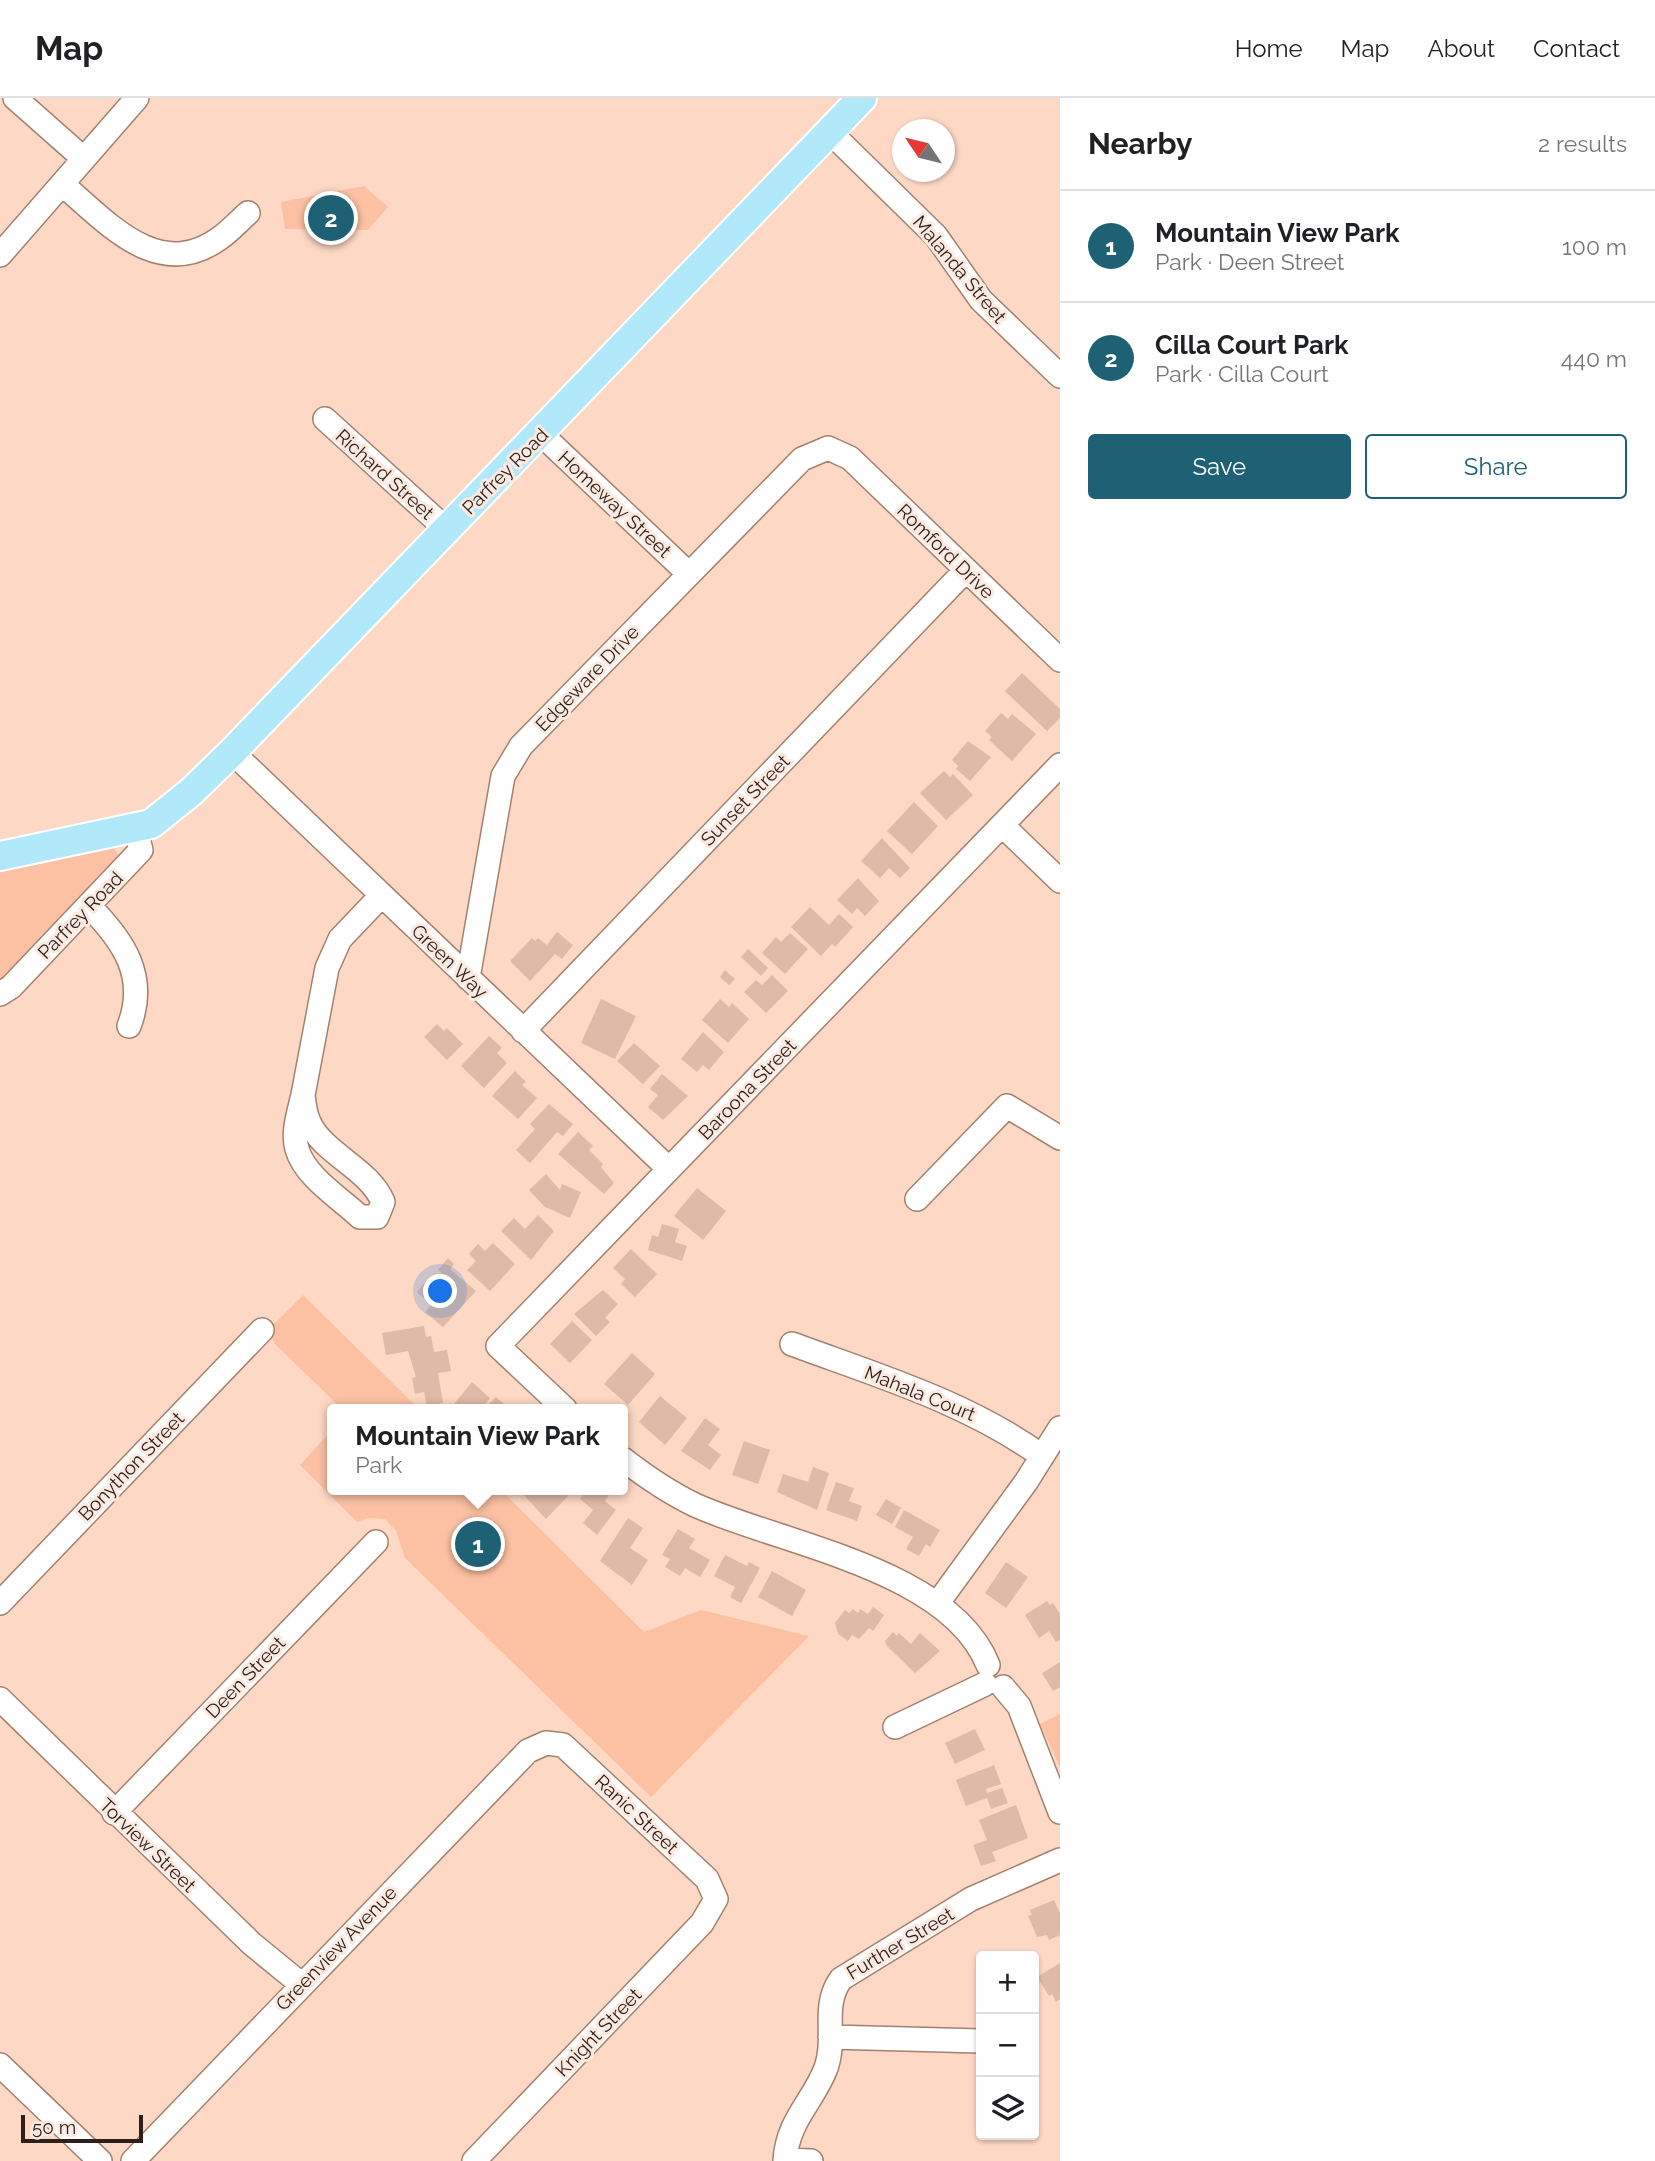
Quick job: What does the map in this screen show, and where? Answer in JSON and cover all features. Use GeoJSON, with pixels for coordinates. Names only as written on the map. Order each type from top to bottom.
{"type":"FeatureCollection","features":[{"type":"Feature","properties":{"kind":"main road","name":"Parfrey Road"},"geometry":{"type":"LineString","coordinates":[[0,856],[151,824],[167,814],[232,752],[446,529],[541,435],[862,98]]}},
{"type":"Feature","properties":{"kind":"street"},"geometry":{"type":"LineString","coordinates":[[15,98],[84,159]]}},
{"type":"Feature","properties":{"kind":"street"},"geometry":{"type":"LineString","coordinates":[[0,255],[137,98]]}},
{"type":"Feature","properties":{"kind":"street","name":"Malanda Street"},"geometry":{"type":"LineString","coordinates":[[830,132],[936,236],[981,300],[1060,376]]}},
{"type":"Feature","properties":{"kind":"street"},"geometry":{"type":"LineString","coordinates":[[62,184],[123,236],[153,253],[187,253],[219,239],[248,213]]}},
{"type":"Feature","properties":{"kind":"street","name":"Richard Street"},"geometry":{"type":"LineString","coordinates":[[325,419],[446,529]]}},
{"type":"Feature","properties":{"kind":"street","name":"Homeway Street"},"geometry":{"type":"LineString","coordinates":[[541,435],[689,574]]}},
{"type":"Feature","properties":{"kind":"street","name":"Edgeware Drive"},"geometry":{"type":"LineString","coordinates":[[468,978],[503,776],[521,746],[802,459],[828,448]]}},
{"type":"Feature","properties":{"kind":"street","name":"Romford Drive"},"geometry":{"type":"LineString","coordinates":[[828,448],[850,458],[1060,660]]}},
{"type":"Feature","properties":{"kind":"street","name":"Sunset Street"},"geometry":{"type":"LineString","coordinates":[[523,1031],[966,570]]}},
{"type":"Feature","properties":{"kind":"street","name":"Green Way"},"geometry":{"type":"LineString","coordinates":[[232,752],[669,1169]]}},
{"type":"Feature","properties":{"kind":"street","name":"Baroona Street"},"geometry":{"type":"LineString","coordinates":[[560,1404],[498,1346],[1060,765]]}},
{"type":"Feature","properties":{"kind":"street"},"geometry":{"type":"LineString","coordinates":[[1002,825],[1060,881]]}},
{"type":"Feature","properties":{"kind":"street","name":"Parfrey Road"},"geometry":{"type":"LineString","coordinates":[[0,994],[11,987],[141,850],[135,827]]}},
{"type":"Feature","properties":{"kind":"street"},"geometry":{"type":"LineString","coordinates":[[303,1095],[309,1123],[319,1136],[378,1189],[383,1202],[377,1217],[360,1217],[306,1167],[297,1149],[296,1139],[303,1095],[327,968],[340,940],[381,895]]}},
{"type":"Feature","properties":{"kind":"street"},"geometry":{"type":"LineString","coordinates":[[89,906],[111,932],[133,970],[138,989],[136,1008],[129,1026]]}},
{"type":"Feature","properties":{"kind":"street"},"geometry":{"type":"LineString","coordinates":[[917,1199],[1007,1106],[1060,1138]]}},
{"type":"Feature","properties":{"kind":"street","name":"Bonython Street"},"geometry":{"type":"LineString","coordinates":[[0,1603],[261,1330]]}},
{"type":"Feature","properties":{"kind":"street","name":"Mahala Court"},"geometry":{"type":"LineString","coordinates":[[792,1344],[941,1398],[985,1420],[1042,1456]]}},
{"type":"Feature","properties":{"kind":"street"},"geometry":{"type":"LineString","coordinates":[[937,1604],[1060,1428]]}},
{"type":"Feature","properties":{"kind":"street"},"geometry":{"type":"LineString","coordinates":[[628,1463],[645,1476],[695,1504],[886,1575],[937,1604],[976,1640],[992,1679],[1019,1706],[1060,1812]]}},
{"type":"Feature","properties":{"kind":"street","name":"Deen Street"},"geometry":{"type":"LineString","coordinates":[[114,1813],[376,1542]]}},
{"type":"Feature","properties":{"kind":"street"},"geometry":{"type":"LineString","coordinates":[[895,1727],[992,1679]]}},
{"type":"Feature","properties":{"kind":"street","name":"Torview Street"},"geometry":{"type":"LineString","coordinates":[[0,1699],[114,1813],[252,1944],[301,1984]]}},
{"type":"Feature","properties":{"kind":"street","name":"Ranic Street"},"geometry":{"type":"LineString","coordinates":[[546,1743],[563,1745],[707,1879],[716,1899]]}},
{"type":"Feature","properties":{"kind":"street","name":"Greenview Avenue"},"geometry":{"type":"LineString","coordinates":[[133,2161],[528,1751],[546,1743]]}},
{"type":"Feature","properties":{"kind":"street","name":"Further Street"},"geometry":{"type":"LineString","coordinates":[[785,2161],[786,2140],[825,2069],[830,2038],[831,1992],[841,1979],[971,1899],[1060,1860]]}},
{"type":"Feature","properties":{"kind":"street","name":"Knight Street"},"geometry":{"type":"LineString","coordinates":[[474,2161],[702,1923],[716,1899]]}},
{"type":"Feature","properties":{"kind":"street"},"geometry":{"type":"LineString","coordinates":[[830,2038],[976,2041]]}},
{"type":"Feature","properties":{"kind":"street"},"geometry":{"type":"LineString","coordinates":[[0,2065],[100,2161]]}},
{"type":"Feature","properties":{"kind":"street"},"geometry":{"type":"LineString","coordinates":[[785,2161],[811,2161]]}},
{"type":"Feature","properties":{"kind":"shaded area"},"geometry":{"type":"Polygon","coordinates":[[[364,186],[388,207],[368,230],[285,229],[281,202],[364,186]]]}},
{"type":"Feature","properties":{"kind":"shaded area"},"geometry":{"type":"Polygon","coordinates":[[[114,848],[118,854],[116,861],[0,980],[0,872],[114,848]]]}},
{"type":"Feature","properties":{"kind":"shaded area"},"geometry":{"type":"Polygon","coordinates":[[[303,1295],[414,1404],[337,1404],[274,1343],[269,1329],[303,1295]]]}},
{"type":"Feature","properties":{"kind":"shaded area"},"geometry":{"type":"Polygon","coordinates":[[[327,1436],[327,1492],[300,1465],[327,1436]]]}},
{"type":"Feature","properties":{"kind":"shaded area"},"geometry":{"type":"Polygon","coordinates":[[[330,1495],[506,1495],[644,1632],[701,1610],[809,1636],[651,1797],[405,1558],[396,1531],[385,1519],[369,1518],[357,1522],[330,1495]]]}},
{"type":"Feature","properties":{"kind":"shaded area"},"geometry":{"type":"Polygon","coordinates":[[[1060,1714],[1060,1767],[1040,1724],[1060,1714]]]}},
{"type":"Feature","properties":{"kind":"building"},"geometry":{"type":"Polygon","coordinates":[[[1022,673],[1060,709],[1060,718],[1047,731],[1005,691],[1022,673]]]}},
{"type":"Feature","properties":{"kind":"building"},"geometry":{"type":"Polygon","coordinates":[[[1001,713],[1008,719],[1012,714],[1036,734],[1012,761],[989,740],[992,737],[985,731],[1001,713]]]}},
{"type":"Feature","properties":{"kind":"building"},"geometry":{"type":"Polygon","coordinates":[[[968,741],[991,757],[970,781],[956,769],[958,766],[952,760],[968,741]]]}},
{"type":"Feature","properties":{"kind":"building"},"geometry":{"type":"Polygon","coordinates":[[[944,771],[950,777],[953,774],[973,795],[946,820],[920,793],[944,771]]]}},
{"type":"Feature","properties":{"kind":"building"},"geometry":{"type":"Polygon","coordinates":[[[914,802],[938,826],[912,854],[887,831],[914,802]]]}},
{"type":"Feature","properties":{"kind":"building"},"geometry":{"type":"Polygon","coordinates":[[[882,838],[910,868],[900,878],[889,868],[880,878],[861,861],[882,838]]]}},
{"type":"Feature","properties":{"kind":"building"},"geometry":{"type":"Polygon","coordinates":[[[858,878],[879,901],[865,916],[857,908],[852,914],[837,900],[858,878]]]}},
{"type":"Feature","properties":{"kind":"building"},"geometry":{"type":"Polygon","coordinates":[[[810,907],[829,925],[839,914],[853,927],[835,947],[832,944],[821,956],[791,927],[810,907]]]}},
{"type":"Feature","properties":{"kind":"building"},"geometry":{"type":"Polygon","coordinates":[[[557,932],[573,945],[562,959],[555,954],[530,981],[510,961],[532,938],[535,941],[538,938],[547,945],[557,932]]]}},
{"type":"Feature","properties":{"kind":"building"},"geometry":{"type":"Polygon","coordinates":[[[790,933],[808,949],[785,974],[762,953],[776,937],[781,942],[790,933]]]}},
{"type":"Feature","properties":{"kind":"building"},"geometry":{"type":"Polygon","coordinates":[[[748,949],[768,968],[761,976],[741,957],[748,949]]]}},
{"type":"Feature","properties":{"kind":"building"},"geometry":{"type":"Polygon","coordinates":[[[725,970],[735,979],[729,985],[720,977],[725,970]]]}},
{"type":"Feature","properties":{"kind":"building"},"geometry":{"type":"Polygon","coordinates":[[[772,975],[788,991],[766,1013],[744,992],[756,980],[762,985],[772,975]]]}},
{"type":"Feature","properties":{"kind":"building"},"geometry":{"type":"Polygon","coordinates":[[[601,999],[636,1016],[615,1059],[581,1043],[601,999]]]}},
{"type":"Feature","properties":{"kind":"building"},"geometry":{"type":"Polygon","coordinates":[[[720,999],[729,1007],[732,1003],[749,1019],[728,1043],[702,1020],[720,999]]]}},
{"type":"Feature","properties":{"kind":"building"},"geometry":{"type":"Polygon","coordinates":[[[437,1024],[444,1031],[447,1028],[463,1044],[447,1060],[424,1037],[437,1024]]]}},
{"type":"Feature","properties":{"kind":"building"},"geometry":{"type":"Polygon","coordinates":[[[703,1032],[724,1052],[709,1070],[703,1065],[697,1072],[681,1059],[703,1032]]]}},
{"type":"Feature","properties":{"kind":"building"},"geometry":{"type":"Polygon","coordinates":[[[489,1036],[502,1048],[497,1053],[507,1063],[484,1088],[461,1066],[489,1036]]]}},
{"type":"Feature","properties":{"kind":"building"},"geometry":{"type":"Polygon","coordinates":[[[634,1043],[660,1066],[643,1084],[617,1061],[634,1043]]]}},
{"type":"Feature","properties":{"kind":"building"},"geometry":{"type":"Polygon","coordinates":[[[515,1071],[526,1082],[522,1085],[537,1098],[518,1119],[492,1096],[515,1071]]]}},
{"type":"Feature","properties":{"kind":"building"},"geometry":{"type":"Polygon","coordinates":[[[662,1074],[688,1096],[663,1120],[648,1107],[658,1095],[650,1089],[662,1074]]]}},
{"type":"Feature","properties":{"kind":"building"},"geometry":{"type":"Polygon","coordinates":[[[549,1104],[573,1124],[563,1136],[557,1132],[530,1163],[516,1150],[535,1129],[530,1124],[549,1104]]]}},
{"type":"Feature","properties":{"kind":"building"},"geometry":{"type":"Polygon","coordinates":[[[578,1132],[593,1146],[589,1150],[603,1164],[601,1167],[614,1183],[604,1194],[558,1154],[578,1132]]]}},
{"type":"Feature","properties":{"kind":"building"},"geometry":{"type":"Polygon","coordinates":[[[546,1174],[560,1190],[562,1184],[581,1192],[570,1218],[545,1207],[529,1190],[546,1174]]]}},
{"type":"Feature","properties":{"kind":"building"},"geometry":{"type":"Polygon","coordinates":[[[697,1188],[726,1211],[703,1240],[674,1216],[697,1188]]]}},
{"type":"Feature","properties":{"kind":"building"},"geometry":{"type":"Polygon","coordinates":[[[538,1215],[554,1231],[531,1260],[501,1231],[514,1218],[525,1229],[538,1215]]]}},
{"type":"Feature","properties":{"kind":"building"},"geometry":{"type":"Polygon","coordinates":[[[662,1224],[679,1229],[675,1242],[687,1246],[682,1261],[648,1250],[652,1235],[658,1237],[662,1224]]]}},
{"type":"Feature","properties":{"kind":"building"},"geometry":{"type":"Polygon","coordinates":[[[493,1243],[515,1264],[490,1291],[467,1270],[476,1261],[469,1254],[478,1244],[485,1251],[493,1243]]]}},
{"type":"Feature","properties":{"kind":"building"},"geometry":{"type":"Polygon","coordinates":[[[631,1249],[657,1274],[635,1297],[621,1284],[625,1279],[613,1268],[631,1249]]]}},
{"type":"Feature","properties":{"kind":"building"},"geometry":{"type":"Polygon","coordinates":[[[448,1258],[454,1264],[450,1269],[476,1291],[443,1327],[425,1312],[431,1305],[417,1292],[426,1281],[432,1286],[442,1273],[438,1270],[448,1258]]]}},
{"type":"Feature","properties":{"kind":"building"},"geometry":{"type":"Polygon","coordinates":[[[603,1290],[618,1304],[605,1318],[610,1322],[596,1336],[574,1314],[603,1290]]]}},
{"type":"Feature","properties":{"kind":"building"},"geometry":{"type":"Polygon","coordinates":[[[572,1321],[592,1340],[570,1363],[550,1344],[572,1321]]]}},
{"type":"Feature","properties":{"kind":"building"},"geometry":{"type":"Polygon","coordinates":[[[424,1326],[426,1337],[431,1336],[434,1352],[447,1350],[451,1371],[438,1373],[443,1403],[427,1404],[424,1392],[415,1394],[412,1378],[416,1377],[408,1351],[386,1355],[382,1333],[424,1326]]]}},
{"type":"Feature","properties":{"kind":"building"},"geometry":{"type":"Polygon","coordinates":[[[632,1353],[655,1374],[628,1405],[604,1384],[632,1353]]]}},
{"type":"Feature","properties":{"kind":"building"},"geometry":{"type":"Polygon","coordinates":[[[472,1382],[490,1398],[486,1404],[454,1404],[472,1382]]]}},
{"type":"Feature","properties":{"kind":"building"},"geometry":{"type":"Polygon","coordinates":[[[660,1396],[687,1418],[665,1445],[639,1422],[660,1396]]]}},
{"type":"Feature","properties":{"kind":"building"},"geometry":{"type":"Polygon","coordinates":[[[496,1397],[504,1404],[489,1404],[496,1397]]]}},
{"type":"Feature","properties":{"kind":"building"},"geometry":{"type":"Polygon","coordinates":[[[705,1418],[720,1429],[708,1445],[721,1455],[710,1470],[681,1451],[705,1418]]]}},
{"type":"Feature","properties":{"kind":"building"},"geometry":{"type":"Polygon","coordinates":[[[744,1441],[770,1450],[758,1484],[732,1475],[744,1441]]]}},
{"type":"Feature","properties":{"kind":"building"},"geometry":{"type":"Polygon","coordinates":[[[813,1467],[829,1473],[817,1510],[777,1492],[783,1474],[808,1482],[813,1467]]]}},
{"type":"Feature","properties":{"kind":"building"},"geometry":{"type":"Polygon","coordinates":[[[836,1482],[854,1488],[849,1501],[862,1506],[857,1521],[826,1510],[836,1482]]]}},
{"type":"Feature","properties":{"kind":"building"},"geometry":{"type":"Polygon","coordinates":[[[524,1495],[568,1496],[546,1519],[524,1495]]]}},
{"type":"Feature","properties":{"kind":"building"},"geometry":{"type":"Polygon","coordinates":[[[583,1495],[609,1495],[605,1501],[616,1510],[597,1535],[583,1523],[593,1510],[580,1499],[583,1495]]]}},
{"type":"Feature","properties":{"kind":"building"},"geometry":{"type":"Polygon","coordinates":[[[886,1499],[901,1508],[892,1524],[876,1515],[886,1499]]]}},
{"type":"Feature","properties":{"kind":"building"},"geometry":{"type":"Polygon","coordinates":[[[904,1510],[940,1530],[930,1547],[926,1544],[919,1556],[906,1549],[913,1537],[895,1527],[904,1510]]]}},
{"type":"Feature","properties":{"kind":"building"},"geometry":{"type":"Polygon","coordinates":[[[628,1518],[643,1528],[630,1548],[648,1560],[632,1585],[600,1561],[628,1518]]]}},
{"type":"Feature","properties":{"kind":"building"},"geometry":{"type":"Polygon","coordinates":[[[678,1529],[695,1539],[689,1548],[710,1560],[700,1577],[685,1568],[680,1576],[665,1567],[670,1559],[662,1555],[678,1529]]]}},
{"type":"Feature","properties":{"kind":"building"},"geometry":{"type":"Polygon","coordinates":[[[725,1555],[747,1566],[749,1562],[760,1568],[741,1603],[730,1597],[735,1587],[714,1576],[725,1555]]]}},
{"type":"Feature","properties":{"kind":"building"},"geometry":{"type":"Polygon","coordinates":[[[1006,1562],[1028,1577],[1006,1608],[985,1593],[1006,1562]]]}},
{"type":"Feature","properties":{"kind":"building"},"geometry":{"type":"Polygon","coordinates":[[[772,1571],[806,1590],[792,1616],[758,1597],[772,1571]]]}},
{"type":"Feature","properties":{"kind":"building"},"geometry":{"type":"Polygon","coordinates":[[[1047,1601],[1050,1605],[1053,1603],[1060,1614],[1060,1640],[1056,1642],[1049,1631],[1039,1638],[1025,1615],[1047,1601]]]}},
{"type":"Feature","properties":{"kind":"building"},"geometry":{"type":"Polygon","coordinates":[[[873,1607],[884,1615],[873,1631],[869,1628],[859,1639],[852,1635],[848,1641],[838,1634],[835,1623],[845,1610],[849,1613],[853,1609],[858,1613],[860,1609],[868,1614],[873,1607]]]}},
{"type":"Feature","properties":{"kind":"building"},"geometry":{"type":"Polygon","coordinates":[[[893,1632],[897,1636],[899,1633],[911,1644],[920,1633],[940,1651],[915,1673],[887,1646],[885,1641],[893,1632]]]}},
{"type":"Feature","properties":{"kind":"building"},"geometry":{"type":"Polygon","coordinates":[[[1060,1662],[1060,1687],[1053,1691],[1042,1673],[1060,1662]]]}},
{"type":"Feature","properties":{"kind":"building"},"geometry":{"type":"Polygon","coordinates":[[[975,1729],[985,1750],[955,1764],[945,1743],[975,1729]]]}},
{"type":"Feature","properties":{"kind":"building"},"geometry":{"type":"Polygon","coordinates":[[[994,1765],[1001,1784],[986,1789],[987,1793],[1002,1788],[1008,1803],[991,1809],[987,1798],[966,1806],[956,1780],[994,1765]]]}},
{"type":"Feature","properties":{"kind":"building"},"geometry":{"type":"Polygon","coordinates":[[[1016,1805],[1028,1838],[992,1852],[996,1861],[981,1866],[973,1845],[987,1840],[979,1820],[1016,1805]]]}},
{"type":"Feature","properties":{"kind":"building"},"geometry":{"type":"Polygon","coordinates":[[[1054,1900],[1060,1913],[1060,1935],[1049,1940],[1047,1935],[1037,1937],[1028,1916],[1032,1915],[1030,1910],[1054,1900]]]}},
{"type":"Feature","properties":{"kind":"building"},"geometry":{"type":"Polygon","coordinates":[[[1060,1963],[1060,1999],[1056,2002],[1052,1994],[1049,1996],[1039,1976],[1060,1963]]]}},
{"type":"Feature","properties":{"kind":"place","name":"Cilla Court Park"},"geometry":{"type":"Point","coordinates":[331,218]}},
{"type":"Feature","properties":{"kind":"place","name":"Mountain View Park"},"geometry":{"type":"Point","coordinates":[478,1544]}}]}
